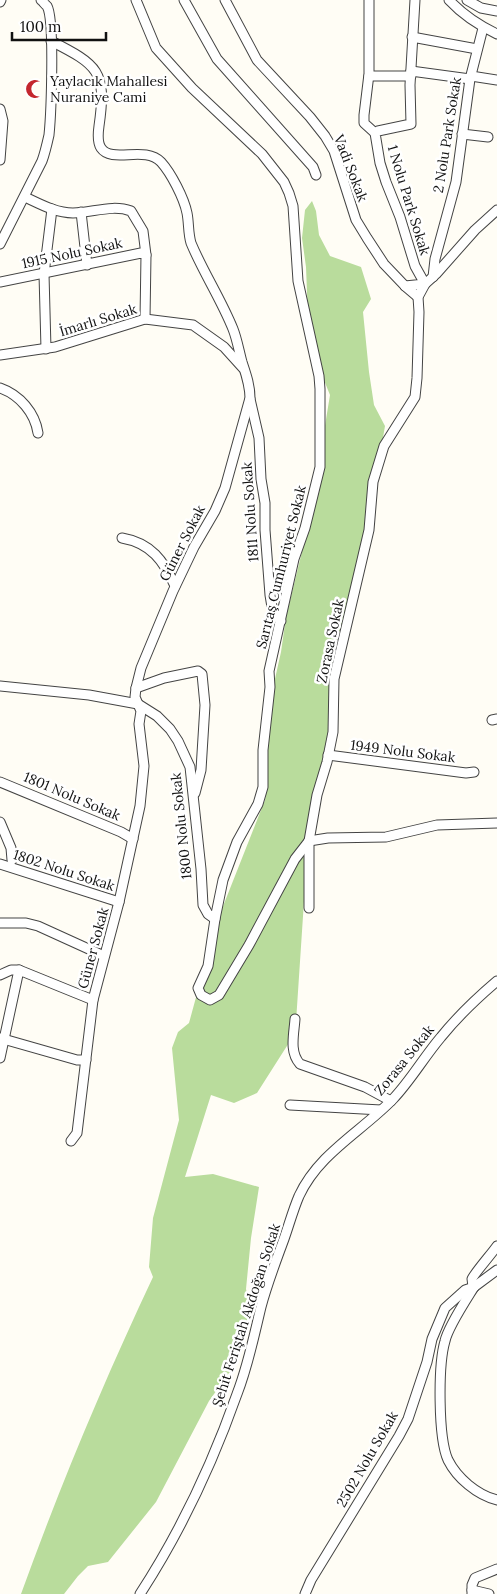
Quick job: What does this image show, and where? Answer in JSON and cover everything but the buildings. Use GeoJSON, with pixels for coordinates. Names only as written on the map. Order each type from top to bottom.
{"type":"FeatureCollection","features":[{"type":"Feature","properties":{"kind":"street"},"geometry":{"type":"LineString","coordinates":[[0,244],[42,161],[49,134],[51,41],[49,12],[41,0]]}},
{"type":"Feature","properties":{"kind":"street","name":"Sarıtaş Cumhuriyet Sokak"},"geometry":{"type":"LineString","coordinates":[[136,0],[156,48],[192,88],[262,154],[277,173],[289,193],[293,206],[298,281],[319,376],[321,411],[320,468],[305,528],[294,560],[269,671],[270,687],[263,750],[263,787],[258,804],[237,842],[223,880],[208,966],[198,988],[200,995],[210,1000],[219,995],[250,945],[295,859],[309,841]]}},
{"type":"Feature","properties":{"kind":"street"},"geometry":{"type":"LineString","coordinates":[[184,0],[217,59],[313,167],[316,175]]}},
{"type":"Feature","properties":{"kind":"street","name":"Vadi Sokak"},"geometry":{"type":"LineString","coordinates":[[225,0],[257,60],[325,136],[334,152],[356,220],[384,264],[418,297]]}},
{"type":"Feature","properties":{"kind":"street"},"geometry":{"type":"LineString","coordinates":[[369,0],[369,76],[364,123],[375,134]]}},
{"type":"Feature","properties":{"kind":"street","name":"1 Nolu Park Sokak"},"geometry":{"type":"LineString","coordinates":[[415,0],[412,37],[411,124],[378,131],[375,134],[380,163],[386,182],[400,217],[415,266],[425,284]]}},
{"type":"Feature","properties":{"kind":"street"},"geometry":{"type":"LineString","coordinates":[[449,0],[458,10],[483,28],[497,34]]}},
{"type":"Feature","properties":{"kind":"street"},"geometry":{"type":"LineString","coordinates":[[467,0],[481,8],[497,11]]}},
{"type":"Feature","properties":{"kind":"street","name":"2 Nolu Park Sokak"},"geometry":{"type":"LineString","coordinates":[[433,276],[435,259],[456,182],[470,77],[483,28]]}},
{"type":"Feature","properties":{"kind":"street"},"geometry":{"type":"LineString","coordinates":[[412,37],[477,49]]}},
{"type":"Feature","properties":{"kind":"street","name":"Güner Sokak"},"geometry":{"type":"LineString","coordinates":[[51,41],[80,55],[93,66],[100,79],[102,96],[98,143],[102,149],[108,154],[143,153],[155,158],[161,162],[178,189],[186,212],[191,242],[234,329],[250,386],[250,398],[225,488],[215,511],[194,547],[175,586],[141,668],[136,688],[135,697],[141,711],[139,724],[144,766],[140,806],[119,902],[93,1000],[77,1133],[70,1141]]}},
{"type":"Feature","properties":{"kind":"street"},"geometry":{"type":"LineString","coordinates":[[369,76],[411,74],[497,80]]}},
{"type":"Feature","properties":{"kind":"street"},"geometry":{"type":"LineString","coordinates":[[0,109],[3,121],[0,160]]}},
{"type":"Feature","properties":{"kind":"street"},"geometry":{"type":"LineString","coordinates":[[462,134],[488,137]]}},
{"type":"Feature","properties":{"kind":"street"},"geometry":{"type":"LineString","coordinates":[[25,197],[52,209],[72,213],[115,208],[131,211],[143,231],[146,255],[145,319]]}},
{"type":"Feature","properties":{"kind":"street"},"geometry":{"type":"LineString","coordinates":[[46,350],[44,274],[52,209]]}},
{"type":"Feature","properties":{"kind":"street"},"geometry":{"type":"LineString","coordinates":[[81,212],[87,265]]}},
{"type":"Feature","properties":{"kind":"street"},"geometry":{"type":"LineString","coordinates":[[418,297],[425,284],[475,230],[496,213]]}},
{"type":"Feature","properties":{"kind":"street","name":"1915 Nolu Sokak"},"geometry":{"type":"LineString","coordinates":[[0,282],[138,253],[146,255]]}},
{"type":"Feature","properties":{"kind":"street"},"geometry":{"type":"LineString","coordinates":[[405,286],[425,284]]}},
{"type":"Feature","properties":{"kind":"street","name":"Zorasa Sokak"},"geometry":{"type":"LineString","coordinates":[[309,908],[309,841],[317,795],[332,732],[334,679],[369,530],[373,482],[384,446],[415,397],[418,378],[418,297]]}},
{"type":"Feature","properties":{"kind":"street","name":"İmarlı Sokak"},"geometry":{"type":"LineString","coordinates":[[0,355],[46,350],[145,319],[193,325],[224,347],[245,372]]}},
{"type":"Feature","properties":{"kind":"street"},"geometry":{"type":"LineString","coordinates":[[0,388],[7,390],[24,404],[34,417],[38,433]]}},
{"type":"Feature","properties":{"kind":"street","name":"1811 Nolu Sokak"},"geometry":{"type":"LineString","coordinates":[[250,398],[259,438],[270,595],[273,613],[280,620]]}},
{"type":"Feature","properties":{"kind":"street"},"geometry":{"type":"LineString","coordinates":[[122,538],[136,540],[161,559],[175,586]]}},
{"type":"Feature","properties":{"kind":"street"},"geometry":{"type":"LineString","coordinates":[[136,688],[164,678],[198,671],[202,674],[204,705],[202,770],[194,795]]}},
{"type":"Feature","properties":{"kind":"street","name":"1800 Nolu Sokak"},"geometry":{"type":"LineString","coordinates":[[0,686],[89,695],[138,704],[157,716],[178,741],[190,767],[203,905],[208,914],[215,919]]}},
{"type":"Feature","properties":{"kind":"street","name":"1949 Nolu Sokak"},"geometry":{"type":"LineString","coordinates":[[328,755],[466,773],[474,772]]}},
{"type":"Feature","properties":{"kind":"street","name":"1801 Nolu Sokak"},"geometry":{"type":"LineString","coordinates":[[0,782],[121,832],[133,839]]}},
{"type":"Feature","properties":{"kind":"street"},"geometry":{"type":"LineString","coordinates":[[0,822],[11,848],[12,860]]}},
{"type":"Feature","properties":{"kind":"street"},"geometry":{"type":"LineString","coordinates":[[309,841],[328,838],[386,837],[437,825],[497,824]]}},
{"type":"Feature","properties":{"kind":"street","name":"1802 Nolu Sokak"},"geometry":{"type":"LineString","coordinates":[[0,864],[119,902]]}},
{"type":"Feature","properties":{"kind":"street"},"geometry":{"type":"LineString","coordinates":[[0,923],[26,923],[38,926],[104,956]]}},
{"type":"Feature","properties":{"kind":"street"},"geometry":{"type":"LineString","coordinates":[[0,975],[12,970],[20,970],[93,1000]]}},
{"type":"Feature","properties":{"kind":"street"},"geometry":{"type":"LineString","coordinates":[[0,1058],[2,1038],[20,970]]}},
{"type":"Feature","properties":{"kind":"street","name":"Zorasa Sokak"},"geometry":{"type":"LineString","coordinates":[[297,1204],[309,1180],[322,1162],[340,1144],[391,1101],[406,1085],[442,1036],[467,1008],[497,981]]}},
{"type":"Feature","properties":{"kind":"street"},"geometry":{"type":"LineString","coordinates":[[295,1019],[292,1050],[295,1059],[300,1064],[365,1087],[391,1101]]}},
{"type":"Feature","properties":{"kind":"street"},"geometry":{"type":"LineString","coordinates":[[2,1038],[86,1064]]}},
{"type":"Feature","properties":{"kind":"street"},"geometry":{"type":"LineString","coordinates":[[290,1104],[381,1110]]}},
{"type":"Feature","properties":{"kind":"street","name":"Şehit Feriştah Akdoğan Sokak"},"geometry":{"type":"LineString","coordinates":[[140,1594],[166,1551],[208,1466],[237,1395],[254,1342],[261,1307],[271,1274],[297,1204]]}},
{"type":"Feature","properties":{"kind":"street"},"geometry":{"type":"LineString","coordinates":[[497,1246],[474,1274],[472,1279],[474,1287],[445,1340],[440,1369],[443,1440],[447,1459],[457,1473],[476,1491],[497,1500]]}},
{"type":"Feature","properties":{"kind":"street","name":"2502 Nolu Sokak"},"geometry":{"type":"LineString","coordinates":[[304,1594],[408,1419],[441,1315],[450,1303],[465,1290],[474,1287],[497,1270]]}},
{"type":"Feature","properties":{"kind":"street"},"geometry":{"type":"LineString","coordinates":[[488,1594],[472,1592],[472,1585],[475,1578],[497,1569]]}},
{"type":"Feature","properties":{"kind":"green space"},"geometry":{"type":"Polygon","coordinates":[[[312,201],[316,211],[319,235],[330,256],[361,267],[371,299],[363,312],[369,372],[374,405],[385,426],[367,531],[334,650],[331,746],[312,823],[305,886],[296,1022],[292,1038],[257,1093],[234,1103],[211,1095],[185,1177],[213,1174],[259,1187],[246,1289],[250,1309],[237,1362],[209,1401],[156,1502],[108,1562],[88,1566],[64,1594],[21,1594],[83,1434],[153,1277],[149,1267],[153,1218],[179,1120],[172,1048],[178,1032],[189,1023],[216,924],[265,800],[268,778],[265,745],[268,710],[281,652],[286,617],[309,523],[330,395],[309,343],[306,267],[302,238],[305,210],[312,201]]]}},
{"type":"Feature","properties":{"kind":"place","name":"Yaylacık Mahallesi Nuraniye Cami"},"geometry":{"type":"Point","coordinates":[35,89]}}]}
